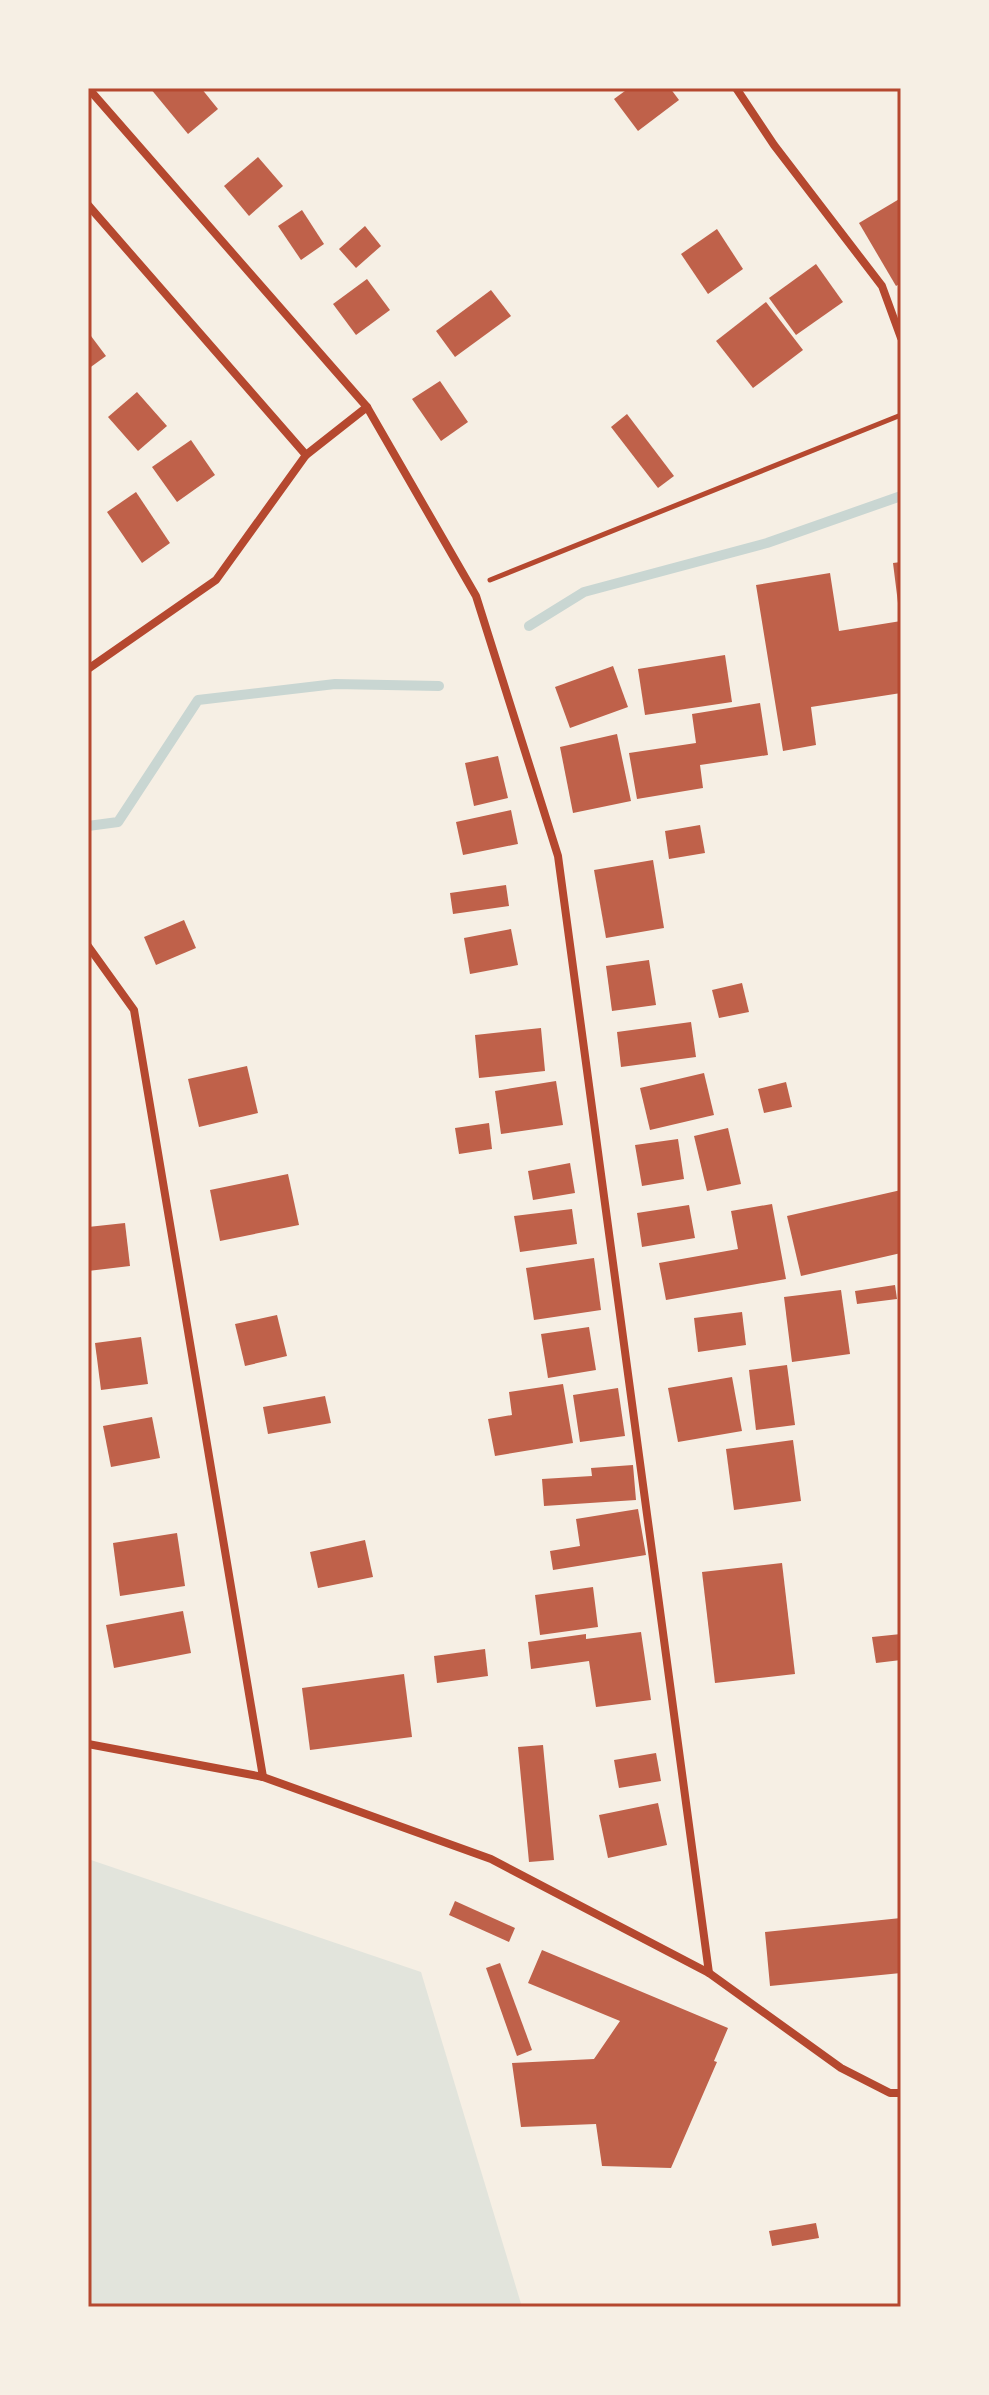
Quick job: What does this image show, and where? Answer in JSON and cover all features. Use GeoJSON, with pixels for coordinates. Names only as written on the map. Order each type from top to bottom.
{"type":"FeatureCollection","features":[{"type":"Feature","properties":{"kind":"street"},"geometry":{"type":"LineString","coordinates":[[88,88],[367,407],[476,596],[558,856],[709,1973]]}},
{"type":"Feature","properties":{"kind":"street"},"geometry":{"type":"LineString","coordinates":[[736,88],[774,145],[882,286],[901,338]]}},
{"type":"Feature","properties":{"kind":"street"},"geometry":{"type":"LineString","coordinates":[[88,205],[306,455]]}},
{"type":"Feature","properties":{"kind":"street"},"geometry":{"type":"LineString","coordinates":[[88,669],[216,580],[306,455],[367,407]]}},
{"type":"Feature","properties":{"kind":"street"},"geometry":{"type":"LineString","coordinates":[[88,946],[134,1010],[263,1777]]}},
{"type":"Feature","properties":{"kind":"street"},"geometry":{"type":"LineString","coordinates":[[88,1744],[263,1777],[491,1859],[709,1973],[841,2068],[890,2093],[901,2093]]}},
{"type":"Feature","properties":{"kind":"path"},"geometry":{"type":"LineString","coordinates":[[471,587],[901,415]]}},
{"type":"Feature","properties":{"kind":"shaded area"},"geometry":{"type":"Polygon","coordinates":[[[88,1859],[421,1972],[522,2307],[88,2307],[88,1859]]]}},
{"type":"Feature","properties":{"kind":"building"},"geometry":{"type":"Polygon","coordinates":[[[150,88],[201,88],[218,109],[188,134],[150,88]]]}},
{"type":"Feature","properties":{"kind":"building"},"geometry":{"type":"Polygon","coordinates":[[[629,88],[670,88],[679,100],[638,131],[614,99],[629,88]]]}},
{"type":"Feature","properties":{"kind":"building"},"geometry":{"type":"Polygon","coordinates":[[[258,157],[283,186],[249,216],[224,186],[258,157]]]}},
{"type":"Feature","properties":{"kind":"building"},"geometry":{"type":"Polygon","coordinates":[[[901,198],[901,283],[896,286],[859,223],[901,198]]]}},
{"type":"Feature","properties":{"kind":"building"},"geometry":{"type":"Polygon","coordinates":[[[302,210],[324,244],[301,260],[278,226],[302,210]]]}},
{"type":"Feature","properties":{"kind":"building"},"geometry":{"type":"Polygon","coordinates":[[[365,226],[381,246],[356,268],[339,249],[365,226]]]}},
{"type":"Feature","properties":{"kind":"building"},"geometry":{"type":"Polygon","coordinates":[[[717,229],[743,269],[708,294],[681,254],[717,229]]]}},
{"type":"Feature","properties":{"kind":"building"},"geometry":{"type":"Polygon","coordinates":[[[816,264],[843,302],[796,335],[769,298],[816,264]]]}},
{"type":"Feature","properties":{"kind":"building"},"geometry":{"type":"Polygon","coordinates":[[[367,279],[390,310],[356,335],[333,304],[367,279]]]}},
{"type":"Feature","properties":{"kind":"building"},"geometry":{"type":"Polygon","coordinates":[[[491,290],[511,316],[455,357],[436,331],[491,290]]]}},
{"type":"Feature","properties":{"kind":"building"},"geometry":{"type":"Polygon","coordinates":[[[766,302],[803,350],[753,388],[716,341],[766,302]]]}},
{"type":"Feature","properties":{"kind":"building"},"geometry":{"type":"Polygon","coordinates":[[[88,332],[106,356],[88,369],[88,332]]]}},
{"type":"Feature","properties":{"kind":"building"},"geometry":{"type":"Polygon","coordinates":[[[440,381],[468,422],[441,441],[412,399],[440,381]]]}},
{"type":"Feature","properties":{"kind":"building"},"geometry":{"type":"Polygon","coordinates":[[[137,392],[167,426],[138,451],[108,417],[137,392]]]}},
{"type":"Feature","properties":{"kind":"building"},"geometry":{"type":"Polygon","coordinates":[[[627,414],[674,476],[658,488],[611,427],[627,414]]]}},
{"type":"Feature","properties":{"kind":"building"},"geometry":{"type":"Polygon","coordinates":[[[191,440],[215,475],[177,502],[152,467],[191,440]]]}},
{"type":"Feature","properties":{"kind":"building"},"geometry":{"type":"Polygon","coordinates":[[[136,492],[170,543],[142,563],[107,512],[136,492]]]}},
{"type":"Feature","properties":{"kind":"building"},"geometry":{"type":"Polygon","coordinates":[[[901,562],[901,611],[899,611],[893,563],[901,562]]]}},
{"type":"Feature","properties":{"kind":"building"},"geometry":{"type":"Polygon","coordinates":[[[830,573],[839,631],[901,621],[901,693],[811,707],[816,745],[783,751],[756,585],[830,573]]]}},
{"type":"Feature","properties":{"kind":"building"},"geometry":{"type":"Polygon","coordinates":[[[725,655],[732,702],[645,715],[638,669],[725,655]]]}},
{"type":"Feature","properties":{"kind":"building"},"geometry":{"type":"Polygon","coordinates":[[[613,666],[628,707],[570,728],[555,687],[613,666]]]}},
{"type":"Feature","properties":{"kind":"building"},"geometry":{"type":"Polygon","coordinates":[[[760,703],[768,755],[700,765],[703,788],[637,799],[629,753],[696,743],[692,714],[760,703]]]}},
{"type":"Feature","properties":{"kind":"building"},"geometry":{"type":"Polygon","coordinates":[[[617,734],[631,801],[573,813],[560,747],[617,734]]]}},
{"type":"Feature","properties":{"kind":"building"},"geometry":{"type":"Polygon","coordinates":[[[498,756],[508,798],[474,806],[465,763],[498,756]]]}},
{"type":"Feature","properties":{"kind":"building"},"geometry":{"type":"Polygon","coordinates":[[[511,810],[518,844],[463,855],[456,822],[511,810]]]}},
{"type":"Feature","properties":{"kind":"building"},"geometry":{"type":"Polygon","coordinates":[[[700,825],[705,853],[669,859],[665,831],[700,825]]]}},
{"type":"Feature","properties":{"kind":"building"},"geometry":{"type":"Polygon","coordinates":[[[653,860],[664,928],[606,938],[594,870],[653,860]]]}},
{"type":"Feature","properties":{"kind":"building"},"geometry":{"type":"Polygon","coordinates":[[[506,885],[509,906],[453,914],[450,893],[506,885]]]}},
{"type":"Feature","properties":{"kind":"building"},"geometry":{"type":"Polygon","coordinates":[[[184,920],[196,948],[156,965],[144,937],[184,920]]]}},
{"type":"Feature","properties":{"kind":"building"},"geometry":{"type":"Polygon","coordinates":[[[511,929],[518,965],[470,974],[464,938],[511,929]]]}},
{"type":"Feature","properties":{"kind":"building"},"geometry":{"type":"Polygon","coordinates":[[[649,960],[656,1005],[612,1011],[606,966],[649,960]]]}},
{"type":"Feature","properties":{"kind":"building"},"geometry":{"type":"Polygon","coordinates":[[[742,983],[749,1012],[719,1018],[712,990],[742,983]]]}},
{"type":"Feature","properties":{"kind":"building"},"geometry":{"type":"Polygon","coordinates":[[[691,1022],[696,1057],[621,1067],[617,1032],[691,1022]]]}},
{"type":"Feature","properties":{"kind":"building"},"geometry":{"type":"Polygon","coordinates":[[[541,1028],[545,1071],[479,1078],[475,1035],[541,1028]]]}},
{"type":"Feature","properties":{"kind":"building"},"geometry":{"type":"Polygon","coordinates":[[[247,1066],[258,1113],[199,1127],[188,1079],[247,1066]]]}},
{"type":"Feature","properties":{"kind":"building"},"geometry":{"type":"Polygon","coordinates":[[[704,1073],[714,1115],[650,1130],[640,1088],[704,1073]]]}},
{"type":"Feature","properties":{"kind":"building"},"geometry":{"type":"Polygon","coordinates":[[[556,1081],[563,1125],[501,1134],[495,1091],[556,1081]]]}},
{"type":"Feature","properties":{"kind":"building"},"geometry":{"type":"Polygon","coordinates":[[[786,1082],[792,1107],[764,1113],[758,1089],[786,1082]]]}},
{"type":"Feature","properties":{"kind":"building"},"geometry":{"type":"Polygon","coordinates":[[[489,1123],[492,1149],[459,1154],[455,1128],[489,1123]]]}},
{"type":"Feature","properties":{"kind":"building"},"geometry":{"type":"Polygon","coordinates":[[[728,1128],[741,1184],[707,1191],[694,1136],[728,1128]]]}},
{"type":"Feature","properties":{"kind":"building"},"geometry":{"type":"Polygon","coordinates":[[[678,1139],[684,1179],[642,1186],[635,1145],[678,1139]]]}},
{"type":"Feature","properties":{"kind":"building"},"geometry":{"type":"Polygon","coordinates":[[[570,1163],[575,1193],[533,1200],[528,1171],[570,1163]]]}},
{"type":"Feature","properties":{"kind":"building"},"geometry":{"type":"Polygon","coordinates":[[[288,1174],[299,1225],[220,1241],[210,1190],[288,1174]]]}},
{"type":"Feature","properties":{"kind":"building"},"geometry":{"type":"Polygon","coordinates":[[[901,1190],[901,1253],[801,1276],[787,1216],[901,1190]]]}},
{"type":"Feature","properties":{"kind":"building"},"geometry":{"type":"Polygon","coordinates":[[[772,1204],[786,1279],[666,1300],[659,1263],[738,1249],[731,1211],[772,1204]]]}},
{"type":"Feature","properties":{"kind":"building"},"geometry":{"type":"Polygon","coordinates":[[[689,1205],[695,1238],[642,1247],[637,1213],[689,1205]]]}},
{"type":"Feature","properties":{"kind":"building"},"geometry":{"type":"Polygon","coordinates":[[[572,1209],[577,1244],[520,1252],[514,1216],[572,1209]]]}},
{"type":"Feature","properties":{"kind":"building"},"geometry":{"type":"Polygon","coordinates":[[[125,1223],[130,1266],[88,1271],[88,1227],[125,1223]]]}},
{"type":"Feature","properties":{"kind":"building"},"geometry":{"type":"Polygon","coordinates":[[[594,1258],[601,1310],[534,1320],[526,1268],[594,1258]]]}},
{"type":"Feature","properties":{"kind":"building"},"geometry":{"type":"Polygon","coordinates":[[[895,1285],[897,1299],[857,1304],[855,1291],[895,1285]]]}},
{"type":"Feature","properties":{"kind":"building"},"geometry":{"type":"Polygon","coordinates":[[[841,1290],[850,1354],[792,1362],[784,1297],[841,1290]]]}},
{"type":"Feature","properties":{"kind":"building"},"geometry":{"type":"Polygon","coordinates":[[[742,1312],[746,1345],[698,1352],[694,1318],[742,1312]]]}},
{"type":"Feature","properties":{"kind":"building"},"geometry":{"type":"Polygon","coordinates":[[[277,1315],[287,1356],[245,1366],[235,1324],[277,1315]]]}},
{"type":"Feature","properties":{"kind":"building"},"geometry":{"type":"Polygon","coordinates":[[[589,1327],[596,1370],[548,1378],[541,1334],[589,1327]]]}},
{"type":"Feature","properties":{"kind":"building"},"geometry":{"type":"Polygon","coordinates":[[[141,1337],[148,1384],[101,1390],[95,1343],[141,1337]]]}},
{"type":"Feature","properties":{"kind":"building"},"geometry":{"type":"Polygon","coordinates":[[[787,1365],[795,1425],[756,1430],[749,1370],[787,1365]]]}},
{"type":"Feature","properties":{"kind":"building"},"geometry":{"type":"Polygon","coordinates":[[[732,1377],[742,1431],[678,1442],[668,1388],[732,1377]]]}},
{"type":"Feature","properties":{"kind":"building"},"geometry":{"type":"Polygon","coordinates":[[[563,1384],[573,1443],[495,1456],[488,1419],[512,1415],[509,1392],[563,1384]]]}},
{"type":"Feature","properties":{"kind":"building"},"geometry":{"type":"Polygon","coordinates":[[[618,1388],[625,1436],[580,1442],[573,1395],[618,1388]]]}},
{"type":"Feature","properties":{"kind":"building"},"geometry":{"type":"Polygon","coordinates":[[[325,1396],[331,1423],[268,1434],[263,1407],[325,1396]]]}},
{"type":"Feature","properties":{"kind":"building"},"geometry":{"type":"Polygon","coordinates":[[[152,1417],[160,1458],[111,1467],[103,1426],[152,1417]]]}},
{"type":"Feature","properties":{"kind":"building"},"geometry":{"type":"Polygon","coordinates":[[[793,1440],[801,1501],[734,1510],[726,1449],[793,1440]]]}},
{"type":"Feature","properties":{"kind":"building"},"geometry":{"type":"Polygon","coordinates":[[[633,1465],[636,1500],[544,1506],[542,1479],[592,1476],[591,1468],[633,1465]]]}},
{"type":"Feature","properties":{"kind":"building"},"geometry":{"type":"Polygon","coordinates":[[[638,1509],[646,1555],[553,1570],[550,1551],[580,1546],[576,1519],[638,1509]]]}},
{"type":"Feature","properties":{"kind":"building"},"geometry":{"type":"Polygon","coordinates":[[[177,1533],[185,1586],[120,1596],[113,1543],[177,1533]]]}},
{"type":"Feature","properties":{"kind":"building"},"geometry":{"type":"Polygon","coordinates":[[[365,1540],[373,1577],[318,1588],[310,1552],[365,1540]]]}},
{"type":"Feature","properties":{"kind":"building"},"geometry":{"type":"Polygon","coordinates":[[[782,1563],[795,1674],[715,1683],[702,1572],[782,1563]]]}},
{"type":"Feature","properties":{"kind":"building"},"geometry":{"type":"Polygon","coordinates":[[[593,1587],[598,1627],[540,1635],[535,1595],[593,1587]]]}},
{"type":"Feature","properties":{"kind":"building"},"geometry":{"type":"Polygon","coordinates":[[[183,1611],[191,1653],[114,1668],[106,1625],[183,1611]]]}},
{"type":"Feature","properties":{"kind":"building"},"geometry":{"type":"Polygon","coordinates":[[[641,1632],[651,1700],[596,1707],[589,1661],[531,1669],[528,1642],[586,1634],[586,1639],[641,1632]]]}},
{"type":"Feature","properties":{"kind":"building"},"geometry":{"type":"Polygon","coordinates":[[[901,1634],[901,1660],[876,1663],[872,1637],[901,1634]]]}},
{"type":"Feature","properties":{"kind":"building"},"geometry":{"type":"Polygon","coordinates":[[[485,1649],[488,1676],[437,1683],[434,1656],[485,1649]]]}},
{"type":"Feature","properties":{"kind":"building"},"geometry":{"type":"Polygon","coordinates":[[[404,1674],[412,1737],[310,1750],[302,1688],[404,1674]]]}},
{"type":"Feature","properties":{"kind":"building"},"geometry":{"type":"Polygon","coordinates":[[[543,1745],[554,1860],[529,1862],[518,1747],[543,1745]]]}},
{"type":"Feature","properties":{"kind":"building"},"geometry":{"type":"Polygon","coordinates":[[[656,1753],[661,1781],[619,1788],[614,1760],[656,1753]]]}},
{"type":"Feature","properties":{"kind":"building"},"geometry":{"type":"Polygon","coordinates":[[[658,1803],[667,1845],[608,1858],[599,1815],[658,1803]]]}},
{"type":"Feature","properties":{"kind":"building"},"geometry":{"type":"Polygon","coordinates":[[[455,1901],[515,1928],[509,1942],[449,1915],[455,1901]]]}},
{"type":"Feature","properties":{"kind":"building"},"geometry":{"type":"Polygon","coordinates":[[[901,1918],[901,1973],[770,1986],[765,1932],[901,1918]]]}},
{"type":"Feature","properties":{"kind":"building"},"geometry":{"type":"Polygon","coordinates":[[[542,1950],[728,2028],[714,2061],[717,2062],[671,2168],[602,2166],[596,2124],[521,2127],[512,2063],[594,2059],[620,2021],[528,1983],[542,1950]]]}},
{"type":"Feature","properties":{"kind":"building"},"geometry":{"type":"Polygon","coordinates":[[[500,1963],[532,2050],[517,2056],[486,1968],[500,1963]]]}},
{"type":"Feature","properties":{"kind":"building"},"geometry":{"type":"Polygon","coordinates":[[[816,2223],[819,2238],[772,2246],[769,2231],[816,2223]]]}},
{"type":"Feature","properties":{"kind":"waterway"},"geometry":{"type":"LineString","coordinates":[[529,626],[584,592],[767,543],[901,496]]}},
{"type":"Feature","properties":{"kind":"waterway"},"geometry":{"type":"LineString","coordinates":[[88,826],[118,822],[198,700],[335,684],[439,686]]}}]}
